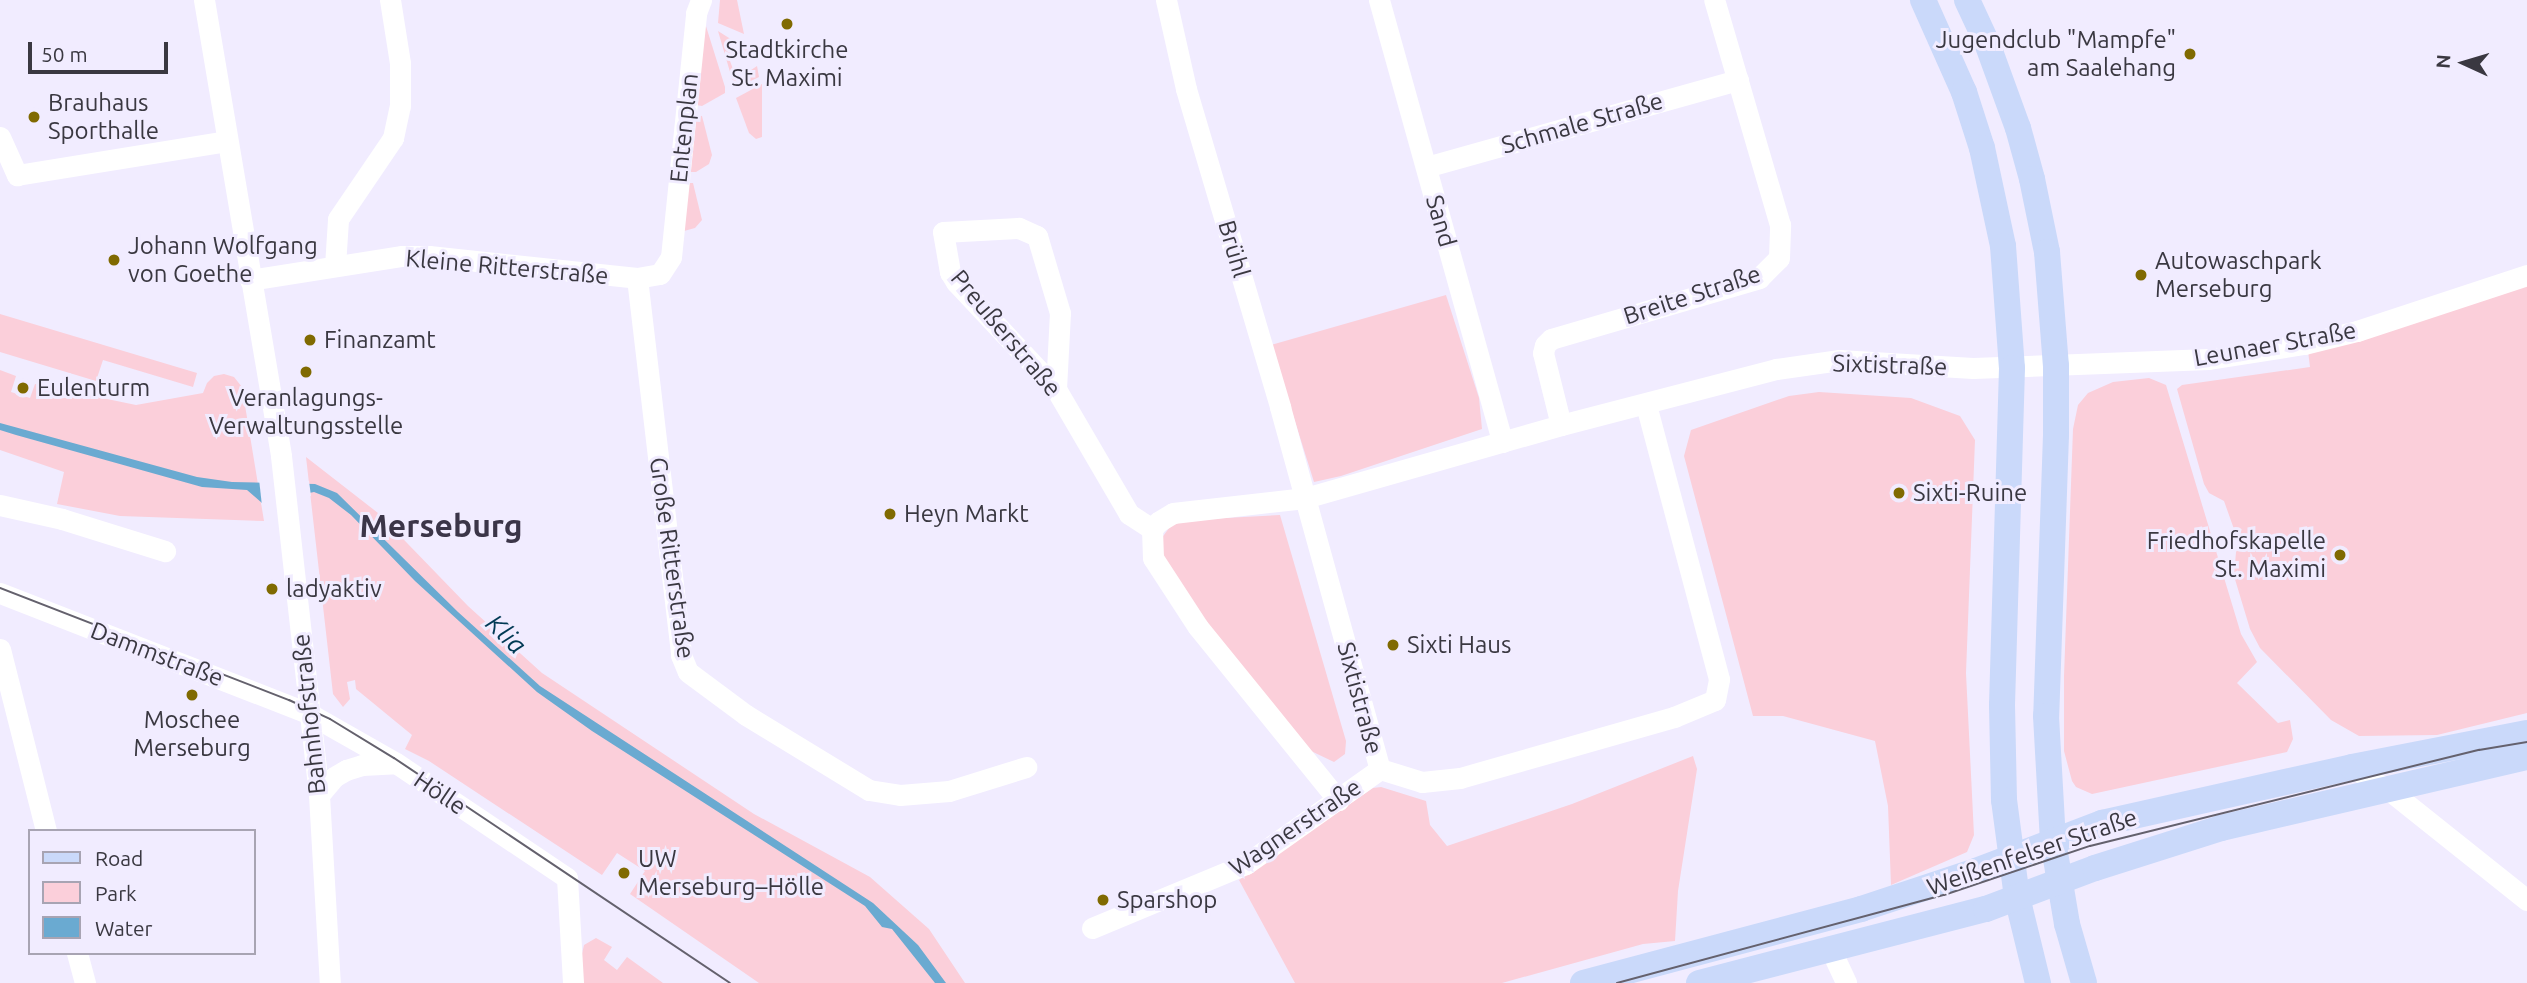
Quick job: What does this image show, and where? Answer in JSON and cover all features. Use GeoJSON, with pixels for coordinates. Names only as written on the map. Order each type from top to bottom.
{"type":"FeatureCollection","features":[{"type":"Feature","properties":{"kind":"main road"},"geometry":{"type":"LineString","coordinates":[[1968,0],[1999,76],[2028,166],[2045,239],[2056,366],[2046,716],[2053,841],[2067,924],[2084,983]]}},
{"type":"Feature","properties":{"kind":"main road"},"geometry":{"type":"LineString","coordinates":[[1927,6],[1964,92],[1982,148],[2003,246],[2012,368],[2002,705],[2004,800],[2017,897],[2038,983]]}},
{"type":"Feature","properties":{"kind":"main road","name":"Weißenfelser Straße"},"geometry":{"type":"LineString","coordinates":[[1583,983],[1861,909],[2102,823],[2352,767],[2527,733]]}},
{"type":"Feature","properties":{"kind":"main road","name":"Weißenfelser Straße"},"geometry":{"type":"LineString","coordinates":[[1699,983],[1978,911],[2059,881],[2221,828],[2527,757]]}},
{"type":"Feature","properties":{"kind":"street","name":"Bahnhofstraße"},"geometry":{"type":"LineString","coordinates":[[204,0],[281,456],[319,795],[330,983]]}},
{"type":"Feature","properties":{"kind":"street"},"geometry":{"type":"LineString","coordinates":[[335,266],[335,232],[343,207],[393,138],[400,106],[400,62],[390,0]]}},
{"type":"Feature","properties":{"kind":"street","name":"Entenplan"},"geometry":{"type":"LineString","coordinates":[[671,257],[696,13],[701,0]]}},
{"type":"Feature","properties":{"kind":"street","name":"Brühl"},"geometry":{"type":"LineString","coordinates":[[1166,0],[1186,89],[1305,498]]}},
{"type":"Feature","properties":{"kind":"street","name":"Sand"},"geometry":{"type":"LineString","coordinates":[[1379,0],[1502,442]]}},
{"type":"Feature","properties":{"kind":"street","name":"Breite Straße"},"geometry":{"type":"LineString","coordinates":[[1560,425],[1543,353],[1545,345],[1551,339],[1759,278],[1779,258],[1780,225],[1714,0]]}},
{"type":"Feature","properties":{"kind":"street","name":"Schmale Straße"},"geometry":{"type":"LineString","coordinates":[[1426,167],[1738,80]]}},
{"type":"Feature","properties":{"kind":"street"},"geometry":{"type":"LineString","coordinates":[[0,137],[17,175],[226,141]]}},
{"type":"Feature","properties":{"kind":"street","name":"Preußerstraße"},"geometry":{"type":"LineString","coordinates":[[1056,389],[1062,331],[1060,313],[1037,236],[1019,228],[943,232],[950,272],[956,282],[1056,389],[1129,514],[1152,529]]}},
{"type":"Feature","properties":{"kind":"street","name":"Kleine Ritterstraße"},"geometry":{"type":"LineString","coordinates":[[250,280],[402,256],[429,256],[637,278],[660,274],[671,257]]}},
{"type":"Feature","properties":{"kind":"street","name":"Leunaer Straße"},"geometry":{"type":"LineString","coordinates":[[2056,366],[2209,359],[2304,344],[2357,331],[2527,275]]}},
{"type":"Feature","properties":{"kind":"street","name":"Große Ritterstraße"},"geometry":{"type":"LineString","coordinates":[[637,278],[681,655],[688,672],[746,715],[869,790],[900,794],[949,790],[1026,767]]}},
{"type":"Feature","properties":{"kind":"street","name":"Sixtistraße"},"geometry":{"type":"LineString","coordinates":[[1646,404],[1719,679],[1715,699],[1674,717],[1460,778],[1422,782],[1380,769],[1305,498],[1560,425],[1776,369],[1839,360],[1973,369],[2056,366]]}},
{"type":"Feature","properties":{"kind":"street"},"geometry":{"type":"LineString","coordinates":[[1305,498],[1173,513],[1152,529],[1153,558],[1198,627],[1338,800]]}},
{"type":"Feature","properties":{"kind":"street"},"geometry":{"type":"LineString","coordinates":[[0,505],[62,519],[165,551]]}},
{"type":"Feature","properties":{"kind":"street","name":"Dammstraße"},"geometry":{"type":"LineString","coordinates":[[2,601],[309,713]]}},
{"type":"Feature","properties":{"kind":"street"},"geometry":{"type":"LineString","coordinates":[[0,649],[45,829]]}},
{"type":"Feature","properties":{"kind":"street","name":"Hölle"},"geometry":{"type":"LineString","coordinates":[[309,713],[396,763],[567,878],[573,983]]}},
{"type":"Feature","properties":{"kind":"street"},"geometry":{"type":"LineString","coordinates":[[319,795],[334,777],[346,770],[362,765],[396,763]]}},
{"type":"Feature","properties":{"kind":"street"},"geometry":{"type":"LineString","coordinates":[[2352,767],[2385,788],[2527,900]]}},
{"type":"Feature","properties":{"kind":"street","name":"Wagnerstraße"},"geometry":{"type":"LineString","coordinates":[[1092,928],[1246,864],[1380,769]]}},
{"type":"Feature","properties":{"kind":"street"},"geometry":{"type":"LineString","coordinates":[[1830,948],[1846,983]]}},
{"type":"Feature","properties":{"kind":"street"},"geometry":{"type":"LineString","coordinates":[[78,955],[85,983]]}},
{"type":"Feature","properties":{"kind":"green space"},"geometry":{"type":"Polygon","coordinates":[[[720,0],[737,0],[744,34],[718,23],[720,0]]]}},
{"type":"Feature","properties":{"kind":"green space"},"geometry":{"type":"Polygon","coordinates":[[[705,23],[725,93],[702,106],[696,105],[705,23]]]}},
{"type":"Feature","properties":{"kind":"green space"},"geometry":{"type":"Polygon","coordinates":[[[718,31],[748,50],[732,52],[730,61],[733,69],[742,76],[757,66],[759,77],[735,89],[718,31]]]}},
{"type":"Feature","properties":{"kind":"green space"},"geometry":{"type":"Polygon","coordinates":[[[762,84],[762,137],[756,139],[749,133],[736,98],[762,84]]]}},
{"type":"Feature","properties":{"kind":"green space"},"geometry":{"type":"Polygon","coordinates":[[[695,115],[702,116],[712,155],[709,164],[696,172],[690,172],[695,115]]]}},
{"type":"Feature","properties":{"kind":"green space"},"geometry":{"type":"Polygon","coordinates":[[[689,183],[693,183],[702,220],[695,228],[684,231],[689,183]]]}},
{"type":"Feature","properties":{"kind":"green space"},"geometry":{"type":"Polygon","coordinates":[[[2527,286],[2527,713],[2437,735],[2359,736],[2331,720],[2260,648],[2250,629],[2234,576],[2236,552],[2240,546],[2224,501],[2209,493],[2204,484],[2177,389],[2182,385],[2310,367],[2308,351],[2527,286]]]}},
{"type":"Feature","properties":{"kind":"green space"},"geometry":{"type":"Polygon","coordinates":[[[1446,295],[1479,398],[1482,429],[1341,476],[1314,482],[1271,345],[1446,295]]]}},
{"type":"Feature","properties":{"kind":"green space"},"geometry":{"type":"Polygon","coordinates":[[[0,314],[197,373],[193,387],[103,360],[96,381],[0,352],[0,314]]]}},
{"type":"Feature","properties":{"kind":"green space"},"geometry":{"type":"Polygon","coordinates":[[[0,370],[16,376],[11,392],[30,398],[35,384],[136,405],[203,393],[214,376],[224,374],[234,377],[242,387],[264,521],[120,516],[57,504],[64,472],[0,450],[0,370]]]}},
{"type":"Feature","properties":{"kind":"green space"},"geometry":{"type":"Polygon","coordinates":[[[2149,378],[2166,385],[2241,634],[2257,662],[2237,683],[2278,723],[2290,720],[2293,739],[2287,752],[2092,794],[2076,787],[2072,781],[2064,751],[2073,429],[2078,405],[2088,393],[2113,382],[2149,378]]]}},
{"type":"Feature","properties":{"kind":"green space"},"geometry":{"type":"Polygon","coordinates":[[[1819,392],[1911,398],[1960,416],[1975,440],[1966,673],[1974,835],[1967,852],[1891,885],[1888,806],[1875,741],[1783,716],[1753,716],[1684,456],[1691,430],[1789,396],[1819,392]]]}},
{"type":"Feature","properties":{"kind":"green space"},"geometry":{"type":"Polygon","coordinates":[[[306,457],[378,513],[468,606],[542,673],[754,814],[870,877],[929,929],[965,983],[759,983],[630,894],[645,871],[617,853],[602,875],[429,761],[405,749],[412,735],[356,689],[355,680],[347,682],[350,699],[343,707],[333,694],[306,457]]]}},
{"type":"Feature","properties":{"kind":"green space"},"geometry":{"type":"Polygon","coordinates":[[[1280,515],[1346,741],[1345,754],[1334,762],[1311,751],[1206,625],[1163,561],[1161,539],[1172,524],[1187,520],[1280,515]]]}},
{"type":"Feature","properties":{"kind":"green space"},"geometry":{"type":"Polygon","coordinates":[[[1693,756],[1697,769],[1678,891],[1675,941],[1643,944],[1502,983],[1295,983],[1239,880],[1373,788],[1381,787],[1426,801],[1430,825],[1447,846],[1572,804],[1693,756]]]}},
{"type":"Feature","properties":{"kind":"green space"},"geometry":{"type":"Polygon","coordinates":[[[596,938],[612,947],[604,960],[617,970],[627,957],[663,983],[583,983],[581,958],[584,945],[596,938]]]}},
{"type":"Feature","properties":{"kind":"water"},"geometry":{"type":"Polygon","coordinates":[[[0,423],[197,477],[232,482],[315,484],[337,493],[458,612],[540,686],[873,903],[918,945],[946,983],[935,983],[892,929],[882,927],[865,906],[592,731],[537,692],[415,581],[351,515],[329,498],[314,492],[262,503],[247,490],[202,487],[0,430],[0,423]]]}},
{"type":"Feature","properties":{"kind":"pier"},"geometry":{"type":"Polygon","coordinates":[[[259,479],[309,481],[311,496],[262,506],[259,479]]]}},
{"type":"Feature","properties":{"kind":"tram line"},"geometry":{"type":"LineString","coordinates":[[0,588],[289,700],[330,719],[394,758],[730,983]]}},
{"type":"Feature","properties":{"kind":"tram line"},"geometry":{"type":"LineString","coordinates":[[1617,983],[1944,895],[2090,846],[2479,750],[2527,742]]}},
{"type":"Feature","properties":{"kind":"place","name":"Stadtkirche St. Maximi"},"geometry":{"type":"Point","coordinates":[787,24]}},
{"type":"Feature","properties":{"kind":"place","name":"Jugendclub \"Mampfe\" am Saalehang"},"geometry":{"type":"Point","coordinates":[2190,54]}},
{"type":"Feature","properties":{"kind":"place","name":"Brauhaus Sporthalle"},"geometry":{"type":"Point","coordinates":[34,117]}},
{"type":"Feature","properties":{"kind":"place","name":"Johann Wolfgang von Goethe"},"geometry":{"type":"Point","coordinates":[114,260]}},
{"type":"Feature","properties":{"kind":"place","name":"Autowaschpark Merseburg"},"geometry":{"type":"Point","coordinates":[2141,275]}},
{"type":"Feature","properties":{"kind":"place","name":"Finanzamt"},"geometry":{"type":"Point","coordinates":[310,340]}},
{"type":"Feature","properties":{"kind":"place","name":"Veranlagungs- Verwaltungsstelle"},"geometry":{"type":"Point","coordinates":[306,372]}},
{"type":"Feature","properties":{"kind":"place","name":"Eulenturm"},"geometry":{"type":"Point","coordinates":[23,388]}},
{"type":"Feature","properties":{"kind":"place","name":"Sixti-Ruine"},"geometry":{"type":"Point","coordinates":[1899,493]}},
{"type":"Feature","properties":{"kind":"place","name":"Heyn Markt"},"geometry":{"type":"Point","coordinates":[890,514]}},
{"type":"Feature","properties":{"kind":"place","name":"Friedhofskapelle St. Maximi"},"geometry":{"type":"Point","coordinates":[2340,555]}},
{"type":"Feature","properties":{"kind":"place","name":"ladyaktiv"},"geometry":{"type":"Point","coordinates":[272,589]}},
{"type":"Feature","properties":{"kind":"place","name":"Sixti Haus"},"geometry":{"type":"Point","coordinates":[1393,645]}},
{"type":"Feature","properties":{"kind":"place","name":"Moschee Merseburg"},"geometry":{"type":"Point","coordinates":[192,695]}},
{"type":"Feature","properties":{"kind":"place","name":"UW Merseburg–Hölle"},"geometry":{"type":"Point","coordinates":[624,873]}},
{"type":"Feature","properties":{"kind":"place","name":"Sparshop"},"geometry":{"type":"Point","coordinates":[1103,900]}},
{"type":"Feature","properties":{"kind":"district","name":"Merseburg"},"geometry":{"type":"Point","coordinates":[441,525]}},
{"type":"Feature","properties":{"kind":"water label","name":"Klia"},"geometry":{"type":"Point","coordinates":[506,634]}}]}
